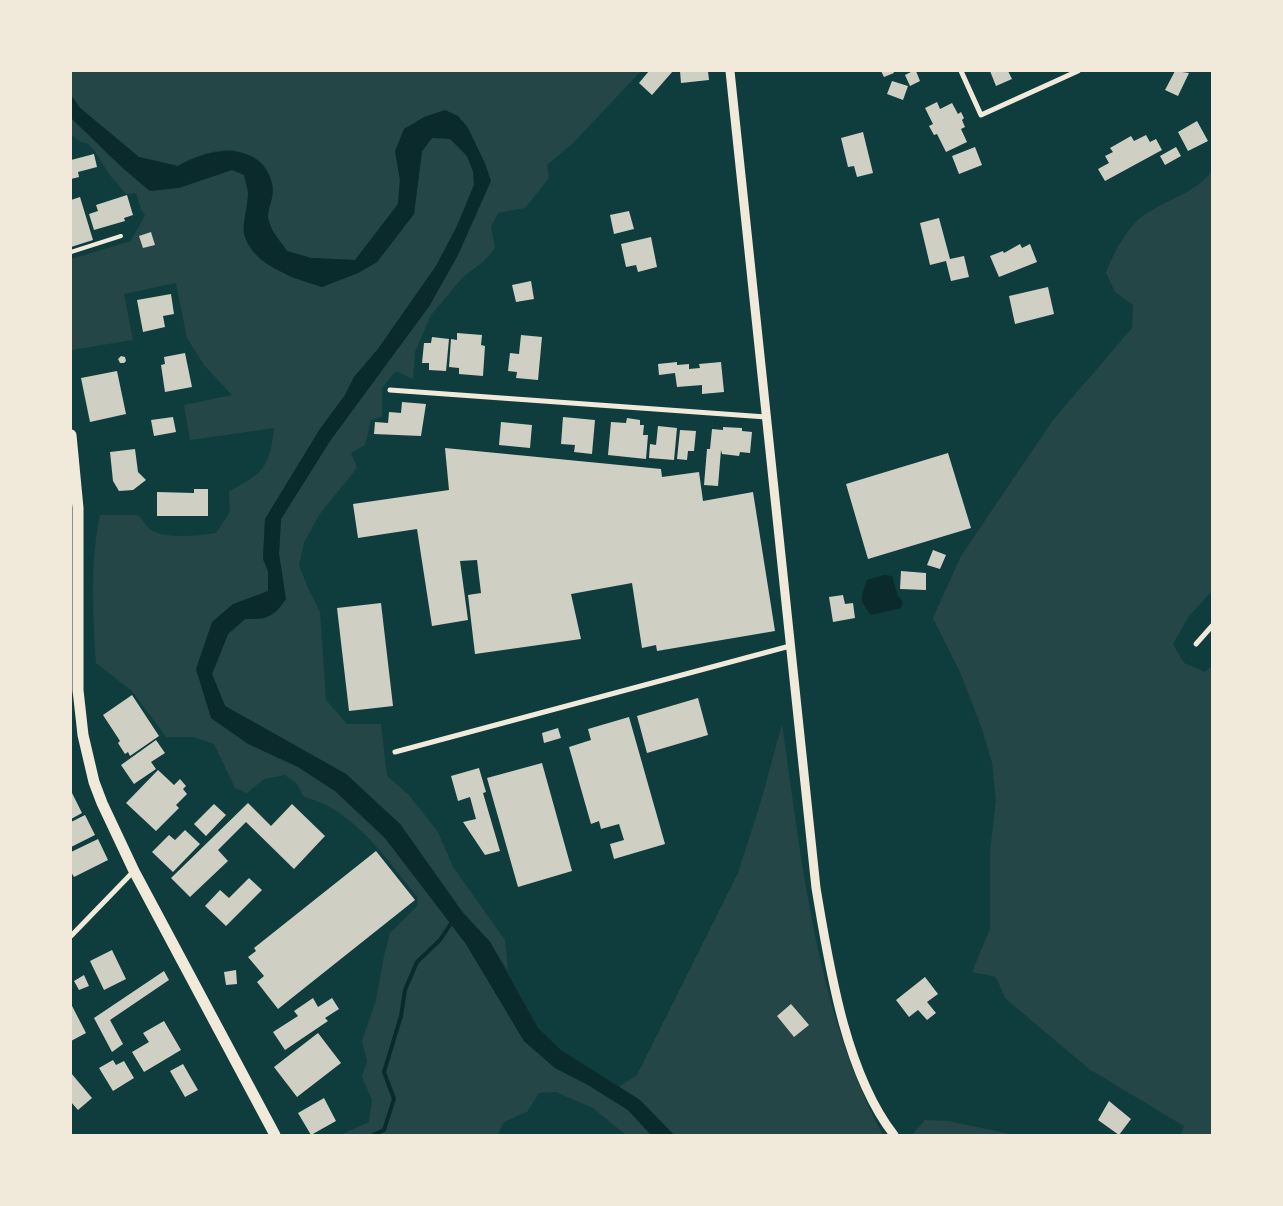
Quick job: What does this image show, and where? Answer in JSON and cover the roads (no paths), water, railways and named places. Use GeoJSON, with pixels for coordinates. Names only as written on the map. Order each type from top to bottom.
{"type":"FeatureCollection","features":[{"type":"Feature","properties":{"kind":"main road"},"geometry":{"type":"LineString","coordinates":[[71,437],[78,508],[78,690],[83,735],[102,803],[134,871],[275,1135]]}},
{"type":"Feature","properties":{"kind":"main road"},"geometry":{"type":"LineString","coordinates":[[71,566],[77,587]]}},
{"type":"Feature","properties":{"kind":"street"},"geometry":{"type":"LineString","coordinates":[[730,71],[811,846],[832,972],[844,1022],[856,1058],[882,1118],[894,1135]]}},
{"type":"Feature","properties":{"kind":"street"},"geometry":{"type":"LineString","coordinates":[[961,71],[981,115],[1078,71]]}},
{"type":"Feature","properties":{"kind":"street"},"geometry":{"type":"LineString","coordinates":[[390,390],[766,417]]}},
{"type":"Feature","properties":{"kind":"street"},"geometry":{"type":"LineString","coordinates":[[1196,644],[1212,626]]}},
{"type":"Feature","properties":{"kind":"street"},"geometry":{"type":"LineString","coordinates":[[395,752],[790,646]]}},
{"type":"Feature","properties":{"kind":"street"},"geometry":{"type":"LineString","coordinates":[[71,936],[134,871]]}},
{"type":"Feature","properties":{"kind":"lane"},"geometry":{"type":"LineString","coordinates":[[71,252],[121,236]]}},
{"type":"Feature","properties":{"kind":"waterway"},"geometry":{"type":"LineString","coordinates":[[373,1135],[384,1130],[394,1099],[384,1072],[401,1016],[405,990],[417,962],[440,940],[452,922]]}}]}
